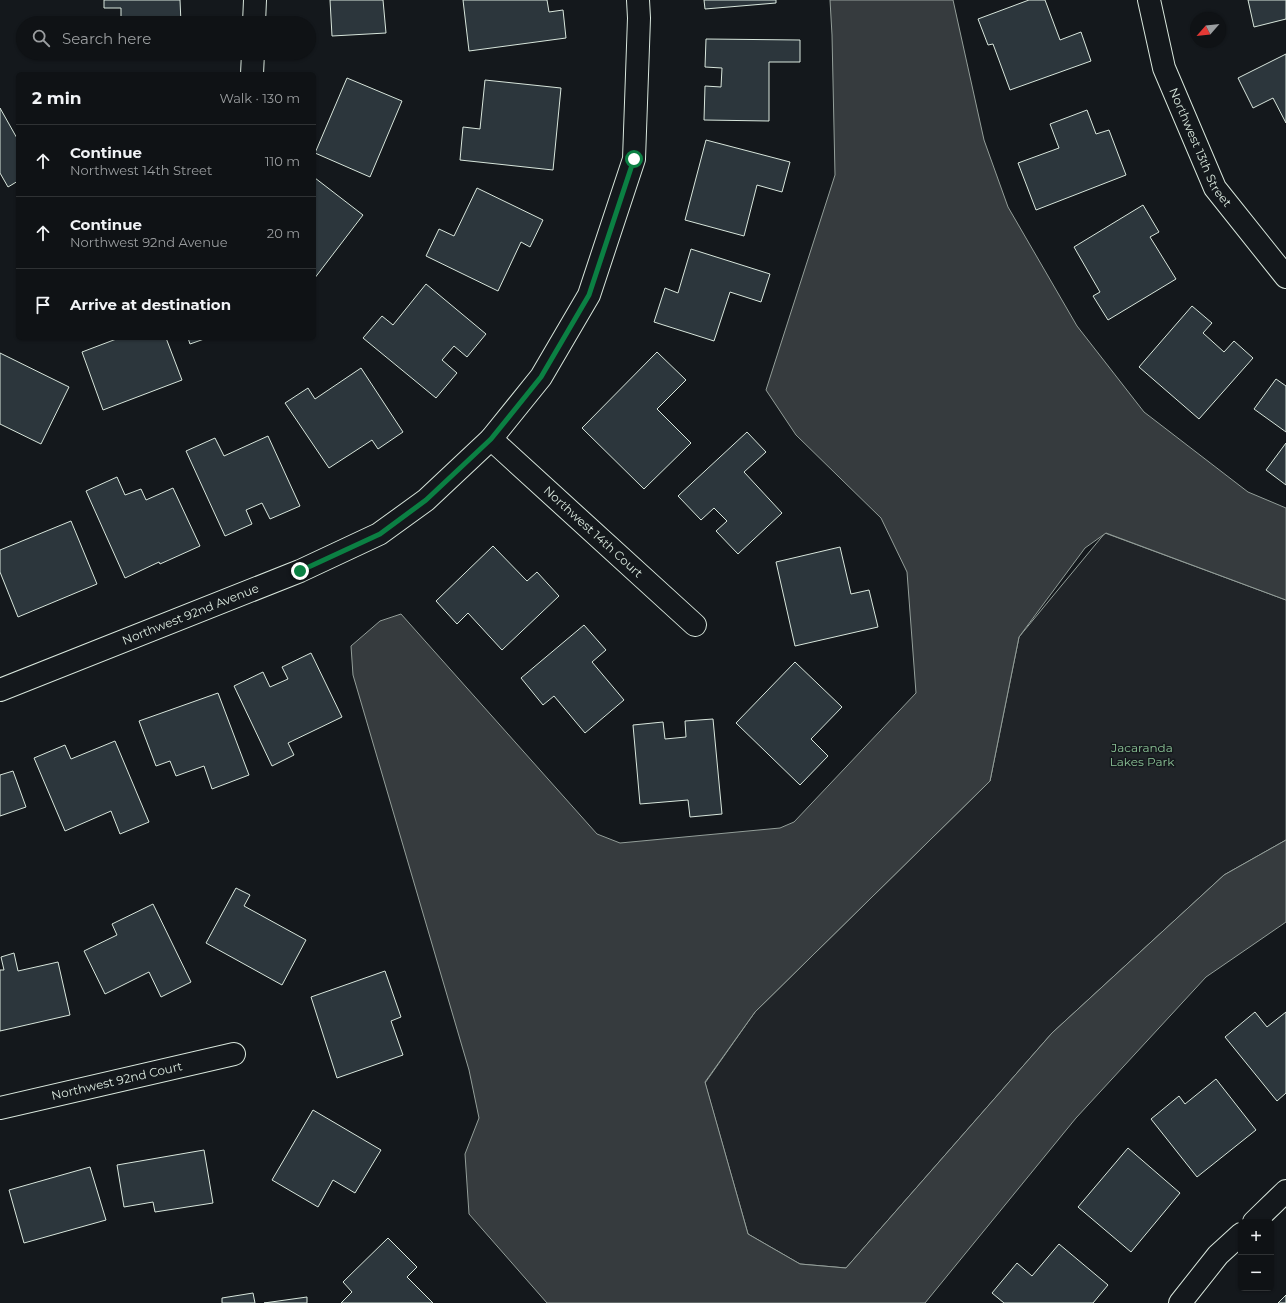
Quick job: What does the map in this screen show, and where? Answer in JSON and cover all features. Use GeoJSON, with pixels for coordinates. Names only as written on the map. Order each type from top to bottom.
{"type":"FeatureCollection","features":[{"type":"Feature","properties":{"kind":"street"},"geometry":{"type":"LineString","coordinates":[[254,16],[255,0]]}},
{"type":"Feature","properties":{"kind":"street","name":"Northwest 92nd Avenue"},"geometry":{"type":"LineString","coordinates":[[0,690],[300,571],[380,534],[426,500],[491,439],[541,377],[589,295],[634,159],[639,18],[638,0]]}},
{"type":"Feature","properties":{"kind":"street","name":"Northwest 13th Street"},"geometry":{"type":"LineString","coordinates":[[1149,0],[1164,68],[1215,188],[1286,277]]}},
{"type":"Feature","properties":{"kind":"street"},"geometry":{"type":"LineString","coordinates":[[252,72],[253,60]]}},
{"type":"Feature","properties":{"kind":"street","name":"Northwest 14th Court"},"geometry":{"type":"LineString","coordinates":[[491,439],[695,625]]}},
{"type":"Feature","properties":{"kind":"street","name":"Northwest 92nd Court"},"geometry":{"type":"LineString","coordinates":[[0,1108],[234,1054]]}},
{"type":"Feature","properties":{"kind":"street"},"geometry":{"type":"LineString","coordinates":[[1257,1219],[1286,1191]]}},
{"type":"Feature","properties":{"kind":"street"},"geometry":{"type":"LineString","coordinates":[[1180,1303],[1218,1255],[1238,1237]]}},
{"type":"Feature","properties":{"kind":"green space","name":"Jacaranda Lakes Park"},"geometry":{"type":"Polygon","coordinates":[[[1105,533],[1286,600],[1286,840],[1224,875],[1052,1033],[846,1268],[800,1264],[748,1234],[705,1083],[755,1012],[990,781],[1019,637],[1105,533]]]}},
{"type":"Feature","properties":{"kind":"shaded area"},"geometry":{"type":"Polygon","coordinates":[[[830,0],[953,0],[984,140],[1008,207],[1077,326],[1144,412],[1248,492],[1286,508],[1286,600],[1106,533],[1085,548],[1019,637],[990,781],[755,1012],[705,1082],[748,1234],[800,1264],[846,1268],[1052,1033],[1224,875],[1286,840],[1286,922],[1206,977],[1076,1118],[925,1303],[547,1303],[469,1214],[465,1154],[479,1118],[469,1070],[353,675],[351,646],[380,621],[401,614],[597,834],[620,843],[780,828],[794,822],[916,693],[907,572],[881,518],[796,435],[766,390],[835,175],[830,0]]]}},
{"type":"Feature","properties":{"kind":"building"},"geometry":{"type":"Polygon","coordinates":[[[104,0],[180,0],[181,16],[121,16],[121,8],[104,8],[104,0]]]}},
{"type":"Feature","properties":{"kind":"building"},"geometry":{"type":"Polygon","coordinates":[[[330,0],[383,0],[386,33],[332,36],[330,0]]]}},
{"type":"Feature","properties":{"kind":"building"},"geometry":{"type":"Polygon","coordinates":[[[463,0],[547,0],[549,12],[563,10],[566,38],[469,51],[463,0]]]}},
{"type":"Feature","properties":{"kind":"building"},"geometry":{"type":"Polygon","coordinates":[[[704,0],[776,0],[776,3],[705,9],[704,0]]]}},
{"type":"Feature","properties":{"kind":"building"},"geometry":{"type":"Polygon","coordinates":[[[1029,0],[1045,0],[1060,40],[1081,32],[1091,61],[1010,90],[993,44],[988,45],[978,19],[1029,0]]]}},
{"type":"Feature","properties":{"kind":"building"},"geometry":{"type":"Polygon","coordinates":[[[1248,0],[1286,0],[1286,19],[1254,27],[1248,0]]]}},
{"type":"Feature","properties":{"kind":"building"},"geometry":{"type":"Polygon","coordinates":[[[706,39],[800,40],[800,62],[769,62],[769,121],[704,120],[705,86],[721,87],[722,68],[705,67],[706,39]]]}},
{"type":"Feature","properties":{"kind":"building"},"geometry":{"type":"Polygon","coordinates":[[[1286,54],[1286,123],[1273,98],[1253,108],[1238,78],[1286,54]]]}},
{"type":"Feature","properties":{"kind":"building"},"geometry":{"type":"Polygon","coordinates":[[[347,78],[402,101],[370,177],[316,153],[347,78]]]}},
{"type":"Feature","properties":{"kind":"building"},"geometry":{"type":"Polygon","coordinates":[[[485,80],[561,88],[553,170],[460,160],[463,127],[480,129],[485,80]]]}},
{"type":"Feature","properties":{"kind":"building"},"geometry":{"type":"Polygon","coordinates":[[[0,108],[16,136],[16,182],[8,187],[0,173],[0,108]]]}},
{"type":"Feature","properties":{"kind":"building"},"geometry":{"type":"Polygon","coordinates":[[[1087,110],[1096,134],[1109,130],[1126,175],[1036,210],[1018,163],[1059,148],[1050,124],[1087,110]]]}},
{"type":"Feature","properties":{"kind":"building"},"geometry":{"type":"Polygon","coordinates":[[[706,140],[790,162],[782,192],[757,185],[744,236],[685,220],[706,140]]]}},
{"type":"Feature","properties":{"kind":"building"},"geometry":{"type":"Polygon","coordinates":[[[316,179],[363,215],[316,276],[316,179]]]}},
{"type":"Feature","properties":{"kind":"building"},"geometry":{"type":"Polygon","coordinates":[[[477,188],[543,220],[530,247],[521,242],[498,291],[426,256],[439,229],[454,236],[477,188]]]}},
{"type":"Feature","properties":{"kind":"building"},"geometry":{"type":"Polygon","coordinates":[[[1143,205],[1159,232],[1150,237],[1176,279],[1108,320],[1093,296],[1100,292],[1074,247],[1143,205]]]}},
{"type":"Feature","properties":{"kind":"building"},"geometry":{"type":"Polygon","coordinates":[[[691,249],[770,274],[761,302],[730,292],[714,341],[654,322],[665,288],[678,293],[691,249]]]}},
{"type":"Feature","properties":{"kind":"building"},"geometry":{"type":"Polygon","coordinates":[[[426,284],[486,334],[467,357],[454,346],[442,360],[457,373],[436,398],[363,338],[382,316],[393,325],[426,284]]]}},
{"type":"Feature","properties":{"kind":"building"},"geometry":{"type":"Polygon","coordinates":[[[1192,306],[1212,323],[1203,333],[1224,352],[1234,341],[1253,358],[1199,419],[1139,367],[1192,306]]]}},
{"type":"Feature","properties":{"kind":"building"},"geometry":{"type":"Polygon","coordinates":[[[114,340],[167,340],[182,380],[103,410],[82,352],[114,340]]]}},
{"type":"Feature","properties":{"kind":"building"},"geometry":{"type":"Polygon","coordinates":[[[189,340],[201,340],[190,344],[189,340]]]}},
{"type":"Feature","properties":{"kind":"building"},"geometry":{"type":"Polygon","coordinates":[[[657,352],[686,380],[657,409],[691,443],[644,489],[582,428],[657,352]]]}},
{"type":"Feature","properties":{"kind":"building"},"geometry":{"type":"Polygon","coordinates":[[[0,353],[69,387],[41,444],[0,424],[0,353]]]}},
{"type":"Feature","properties":{"kind":"building"},"geometry":{"type":"Polygon","coordinates":[[[361,368],[403,432],[378,449],[372,440],[329,468],[285,403],[308,388],[315,399],[361,368]]]}},
{"type":"Feature","properties":{"kind":"building"},"geometry":{"type":"Polygon","coordinates":[[[1276,379],[1286,386],[1286,432],[1254,409],[1276,379]]]}},
{"type":"Feature","properties":{"kind":"building"},"geometry":{"type":"Polygon","coordinates":[[[747,432],[766,452],[744,472],[782,513],[738,554],[716,531],[727,521],[714,508],[701,520],[678,496],[747,432]]]}},
{"type":"Feature","properties":{"kind":"building"},"geometry":{"type":"Polygon","coordinates":[[[268,436],[300,506],[270,519],[262,503],[246,510],[252,524],[225,536],[186,451],[215,438],[224,456],[268,436]]]}},
{"type":"Feature","properties":{"kind":"building"},"geometry":{"type":"Polygon","coordinates":[[[1286,443],[1286,485],[1266,470],[1286,443]]]}},
{"type":"Feature","properties":{"kind":"building"},"geometry":{"type":"Polygon","coordinates":[[[117,477],[125,495],[141,489],[146,500],[173,488],[200,546],[160,564],[159,562],[125,578],[86,491],[117,477]]]}},
{"type":"Feature","properties":{"kind":"building"},"geometry":{"type":"Polygon","coordinates":[[[71,521],[97,584],[18,617],[0,572],[0,550],[71,521]]]}},
{"type":"Feature","properties":{"kind":"building"},"geometry":{"type":"Polygon","coordinates":[[[493,546],[527,581],[537,572],[559,596],[502,650],[468,613],[457,624],[436,601],[493,546]]]}},
{"type":"Feature","properties":{"kind":"building"},"geometry":{"type":"Polygon","coordinates":[[[840,547],[851,594],[869,590],[878,627],[795,646],[776,562],[840,547]]]}},
{"type":"Feature","properties":{"kind":"building"},"geometry":{"type":"Polygon","coordinates":[[[584,625],[606,650],[592,662],[624,700],[585,733],[554,696],[543,705],[521,678],[584,625]]]}},
{"type":"Feature","properties":{"kind":"building"},"geometry":{"type":"Polygon","coordinates":[[[311,653],[342,717],[288,743],[294,755],[272,766],[234,686],[263,672],[270,687],[288,679],[282,667],[311,653]]]}},
{"type":"Feature","properties":{"kind":"building"},"geometry":{"type":"Polygon","coordinates":[[[795,662],[842,707],[811,739],[828,756],[800,785],[736,723],[795,662]]]}},
{"type":"Feature","properties":{"kind":"building"},"geometry":{"type":"Polygon","coordinates":[[[218,693],[249,775],[212,789],[204,766],[176,776],[170,761],[156,766],[139,721],[218,693]]]}},
{"type":"Feature","properties":{"kind":"building"},"geometry":{"type":"Polygon","coordinates":[[[713,719],[722,814],[690,817],[688,800],[640,804],[633,725],[663,722],[665,739],[686,737],[685,721],[713,719]]]}},
{"type":"Feature","properties":{"kind":"building"},"geometry":{"type":"Polygon","coordinates":[[[115,741],[149,822],[120,834],[111,811],[65,831],[34,758],[65,745],[71,759],[115,741]]]}},
{"type":"Feature","properties":{"kind":"building"},"geometry":{"type":"Polygon","coordinates":[[[13,771],[26,807],[0,816],[0,775],[13,771]]]}},
{"type":"Feature","properties":{"kind":"building"},"geometry":{"type":"Polygon","coordinates":[[[236,888],[250,895],[244,906],[306,940],[282,985],[206,943],[236,888]]]}},
{"type":"Feature","properties":{"kind":"building"},"geometry":{"type":"Polygon","coordinates":[[[153,904],[191,982],[161,997],[149,972],[105,994],[84,951],[117,935],[112,924],[153,904]]]}},
{"type":"Feature","properties":{"kind":"building"},"geometry":{"type":"Polygon","coordinates":[[[14,953],[18,971],[58,962],[70,1015],[0,1031],[0,970],[4,970],[1,957],[14,953]]]}},
{"type":"Feature","properties":{"kind":"building"},"geometry":{"type":"Polygon","coordinates":[[[385,971],[401,1017],[391,1021],[403,1055],[337,1078],[311,997],[385,971]]]}},
{"type":"Feature","properties":{"kind":"building"},"geometry":{"type":"Polygon","coordinates":[[[1255,1012],[1267,1027],[1286,1012],[1286,1093],[1277,1101],[1225,1037],[1255,1012]]]}},
{"type":"Feature","properties":{"kind":"building"},"geometry":{"type":"Polygon","coordinates":[[[1216,1079],[1256,1130],[1197,1177],[1151,1119],[1179,1096],[1185,1104],[1216,1079]]]}},
{"type":"Feature","properties":{"kind":"building"},"geometry":{"type":"Polygon","coordinates":[[[313,1110],[381,1150],[355,1193],[333,1180],[318,1207],[272,1180],[313,1110]]]}},
{"type":"Feature","properties":{"kind":"building"},"geometry":{"type":"Polygon","coordinates":[[[1128,1148],[1180,1193],[1131,1252],[1078,1207],[1128,1148]]]}},
{"type":"Feature","properties":{"kind":"building"},"geometry":{"type":"Polygon","coordinates":[[[204,1150],[213,1203],[155,1212],[153,1202],[124,1207],[117,1165],[204,1150]]]}},
{"type":"Feature","properties":{"kind":"building"},"geometry":{"type":"Polygon","coordinates":[[[90,1167],[106,1220],[24,1243],[9,1190],[90,1167]]]}},
{"type":"Feature","properties":{"kind":"building"},"geometry":{"type":"Polygon","coordinates":[[[388,1238],[417,1267],[407,1277],[433,1303],[341,1303],[352,1292],[343,1282],[388,1238]]]}},
{"type":"Feature","properties":{"kind":"building"},"geometry":{"type":"Polygon","coordinates":[[[1059,1244],[1108,1285],[1093,1303],[1004,1303],[992,1293],[1017,1263],[1032,1276],[1059,1244]]]}},
{"type":"Feature","properties":{"kind":"building"},"geometry":{"type":"Polygon","coordinates":[[[253,1293],[255,1303],[222,1303],[222,1298],[253,1293]]]}},
{"type":"Feature","properties":{"kind":"building"},"geometry":{"type":"Polygon","coordinates":[[[1286,1295],[1286,1303],[1278,1303],[1286,1295]]]}},
{"type":"Feature","properties":{"kind":"building"},"geometry":{"type":"Polygon","coordinates":[[[307,1297],[307,1303],[264,1303],[307,1297]]]}},
{"type":"Feature","properties":{"kind":"route"},"geometry":{"type":"LineString","coordinates":[[300,571],[380,534],[426,500],[491,439],[541,377],[589,295],[634,159]]}}]}
